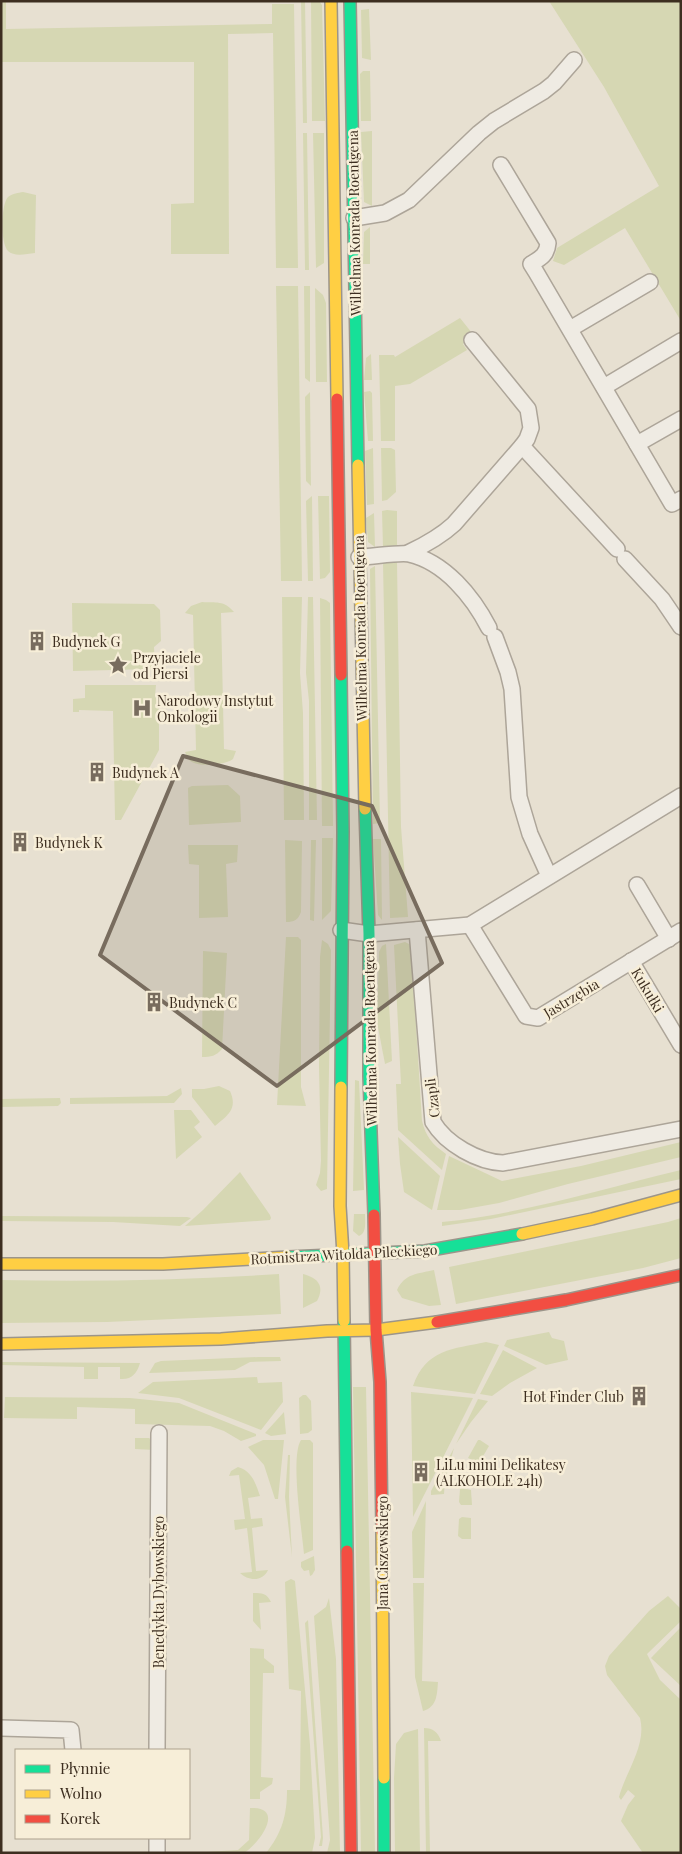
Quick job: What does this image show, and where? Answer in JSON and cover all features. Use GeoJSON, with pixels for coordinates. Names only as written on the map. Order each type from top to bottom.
{"type":"FeatureCollection","features":[{"type":"Feature","properties":{"kind":"street","name":"Wilhelma Konrada Roentgena"},"geometry":{"type":"LineString","coordinates":[[331,1],[342,832],[340,1206],[342,1254]]}},
{"type":"Feature","properties":{"kind":"street","name":"Wilhelma Konrada Roentgena"},"geometry":{"type":"LineString","coordinates":[[350,1],[361,729],[369,934],[369,1076],[376,1254]]}},
{"type":"Feature","properties":{"kind":"street"},"geometry":{"type":"LineString","coordinates":[[354,218],[385,213],[409,200],[479,133],[544,91],[554,83],[574,60]]}},
{"type":"Feature","properties":{"kind":"street"},"geometry":{"type":"LineString","coordinates":[[501,165],[548,243],[546,252],[532,264],[672,504],[681,499]]}},
{"type":"Feature","properties":{"kind":"street"},"geometry":{"type":"LineString","coordinates":[[570,329],[650,282]]}},
{"type":"Feature","properties":{"kind":"street"},"geometry":{"type":"LineString","coordinates":[[358,557],[408,554],[442,535],[454,524],[528,439],[531,428],[528,409],[472,340]]}},
{"type":"Feature","properties":{"kind":"street"},"geometry":{"type":"LineString","coordinates":[[604,387],[681,341]]}},
{"type":"Feature","properties":{"kind":"street"},"geometry":{"type":"LineString","coordinates":[[637,444],[681,419]]}},
{"type":"Feature","properties":{"kind":"street"},"geometry":{"type":"LineString","coordinates":[[522,446],[662,599],[681,627]]}},
{"type":"Feature","properties":{"kind":"street"},"geometry":{"type":"LineString","coordinates":[[408,554],[428,562],[453,580],[473,601],[492,632],[503,655],[512,689],[519,797],[530,834],[549,876]]}},
{"type":"Feature","properties":{"kind":"street"},"geometry":{"type":"LineString","coordinates":[[341,930],[369,934],[470,925],[681,796]]}},
{"type":"Feature","properties":{"kind":"street"},"geometry":{"type":"LineString","coordinates":[[637,885],[675,935]]}},
{"type":"Feature","properties":{"kind":"street","name":"Jastrzębia"},"geometry":{"type":"LineString","coordinates":[[470,925],[526,1016],[532,1018],[538,1018],[675,935]]}},
{"type":"Feature","properties":{"kind":"street","name":"Czapli"},"geometry":{"type":"LineString","coordinates":[[417,930],[433,1122],[442,1135],[450,1142],[482,1159],[503,1163],[681,1129]]}},
{"type":"Feature","properties":{"kind":"street","name":"Kukułki"},"geometry":{"type":"LineString","coordinates":[[631,961],[681,1045]]}},
{"type":"Feature","properties":{"kind":"street","name":"Rotmistrza Witolda Pileckiego"},"geometry":{"type":"LineString","coordinates":[[1,1264],[218,1262],[439,1249],[524,1234],[603,1217],[681,1196]]}},
{"type":"Feature","properties":{"kind":"street"},"geometry":{"type":"LineString","coordinates":[[342,1254],[351,1853]]}},
{"type":"Feature","properties":{"kind":"street","name":"Jana Ciszewskiego"},"geometry":{"type":"LineString","coordinates":[[376,1254],[376,1330],[380,1382],[382,1469],[384,1853]]}},
{"type":"Feature","properties":{"kind":"street"},"geometry":{"type":"LineString","coordinates":[[1,1344],[221,1339],[344,1330],[376,1330],[442,1322],[566,1300],[681,1275]]}},
{"type":"Feature","properties":{"kind":"street","name":"Benedykta Dybowskiego"},"geometry":{"type":"LineString","coordinates":[[157,1749],[159,1433]]}},
{"type":"Feature","properties":{"kind":"street"},"geometry":{"type":"LineString","coordinates":[[1,1728],[71,1730],[73,1749]]}},
{"type":"Feature","properties":{"kind":"street"},"geometry":{"type":"LineString","coordinates":[[157,1839],[157,1853]]}},
{"type":"Feature","properties":{"kind":"highlighted area"},"geometry":{"type":"Polygon","coordinates":[[[183,756],[372,806],[442,963],[277,1086],[100,955],[183,756]]]}},
{"type":"Feature","properties":{"kind":"green space"},"geometry":{"type":"Polygon","coordinates":[[[1,1],[6,1],[6,29],[272,24],[272,4],[294,4],[298,268],[276,268],[273,33],[228,34],[229,254],[171,254],[171,204],[194,203],[194,62],[1,62],[1,1]]]}},
{"type":"Feature","properties":{"kind":"green space"},"geometry":{"type":"Polygon","coordinates":[[[301,1],[305,1],[307,123],[303,123],[301,1]]]}},
{"type":"Feature","properties":{"kind":"green space"},"geometry":{"type":"Polygon","coordinates":[[[311,1],[319,1],[322,5],[325,121],[312,121],[311,1]]]}},
{"type":"Feature","properties":{"kind":"green space"},"geometry":{"type":"Polygon","coordinates":[[[549,1],[681,1],[681,321],[625,228],[564,265],[553,261],[557,248],[659,186],[604,87],[549,1]]]}},
{"type":"Feature","properties":{"kind":"green space"},"geometry":{"type":"Polygon","coordinates":[[[369,9],[371,60],[362,58],[361,10],[369,9]]]}},
{"type":"Feature","properties":{"kind":"green space"},"geometry":{"type":"Polygon","coordinates":[[[363,71],[370,71],[371,121],[361,121],[360,74],[363,71]]]}},
{"type":"Feature","properties":{"kind":"green space"},"geometry":{"type":"Polygon","coordinates":[[[372,131],[372,206],[364,202],[361,132],[372,131]]]}},
{"type":"Feature","properties":{"kind":"green space"},"geometry":{"type":"Polygon","coordinates":[[[303,133],[307,133],[309,270],[305,270],[303,133]]]}},
{"type":"Feature","properties":{"kind":"green space"},"geometry":{"type":"Polygon","coordinates":[[[313,133],[324,133],[324,263],[316,268],[313,133]]]}},
{"type":"Feature","properties":{"kind":"green space"},"geometry":{"type":"Polygon","coordinates":[[[23,192],[36,195],[35,253],[17,255],[8,251],[5,247],[3,215],[8,197],[23,192]]]}},
{"type":"Feature","properties":{"kind":"green space"},"geometry":{"type":"Polygon","coordinates":[[[370,227],[370,264],[363,264],[364,232],[370,227]]]}},
{"type":"Feature","properties":{"kind":"green space"},"geometry":{"type":"Polygon","coordinates":[[[276,286],[298,286],[302,581],[281,581],[276,286]]]}},
{"type":"Feature","properties":{"kind":"green space"},"geometry":{"type":"Polygon","coordinates":[[[304,286],[310,286],[310,382],[305,378],[304,286]]]}},
{"type":"Feature","properties":{"kind":"green space"},"geometry":{"type":"Polygon","coordinates":[[[315,288],[323,295],[326,303],[327,382],[316,382],[315,288]]]}},
{"type":"Feature","properties":{"kind":"green space"},"geometry":{"type":"Polygon","coordinates":[[[460,318],[474,334],[463,344],[467,350],[410,384],[395,386],[395,441],[381,441],[379,355],[394,355],[395,357],[460,318]]]}},
{"type":"Feature","properties":{"kind":"green space"},"geometry":{"type":"Polygon","coordinates":[[[371,354],[372,380],[364,380],[366,358],[371,354]]]}},
{"type":"Feature","properties":{"kind":"green space"},"geometry":{"type":"Polygon","coordinates":[[[370,391],[372,393],[373,441],[368,441],[364,392],[370,391]]]}},
{"type":"Feature","properties":{"kind":"green space"},"geometry":{"type":"Polygon","coordinates":[[[310,392],[311,486],[306,481],[305,397],[310,392]]]}},
{"type":"Feature","properties":{"kind":"green space"},"geometry":{"type":"Polygon","coordinates":[[[373,448],[374,504],[367,505],[365,451],[373,448]]]}},
{"type":"Feature","properties":{"kind":"green space"},"geometry":{"type":"Polygon","coordinates":[[[381,448],[395,450],[396,492],[387,500],[382,501],[381,448]]]}},
{"type":"Feature","properties":{"kind":"green space"},"geometry":{"type":"Polygon","coordinates":[[[312,496],[313,581],[308,581],[306,501],[312,496]]]}},
{"type":"Feature","properties":{"kind":"green space"},"geometry":{"type":"Polygon","coordinates":[[[318,496],[329,496],[330,572],[325,578],[320,579],[318,496]]]}},
{"type":"Feature","properties":{"kind":"green space"},"geometry":{"type":"Polygon","coordinates":[[[382,511],[397,511],[397,549],[383,548],[382,511]]]}},
{"type":"Feature","properties":{"kind":"green space"},"geometry":{"type":"Polygon","coordinates":[[[374,513],[375,547],[368,542],[366,518],[374,513]]]}},
{"type":"Feature","properties":{"kind":"green space"},"geometry":{"type":"Polygon","coordinates":[[[397,562],[401,827],[408,917],[390,918],[383,563],[397,562]]]}},
{"type":"Feature","properties":{"kind":"green space"},"geometry":{"type":"Polygon","coordinates":[[[375,566],[380,823],[373,824],[370,569],[375,566]]]}},
{"type":"Feature","properties":{"kind":"green space"},"geometry":{"type":"Polygon","coordinates":[[[282,597],[302,597],[300,673],[303,713],[304,820],[284,820],[282,597]]]}},
{"type":"Feature","properties":{"kind":"green space"},"geometry":{"type":"Polygon","coordinates":[[[308,597],[313,597],[317,820],[309,820],[309,701],[306,673],[308,597]]]}},
{"type":"Feature","properties":{"kind":"green space"},"geometry":{"type":"Polygon","coordinates":[[[320,598],[330,603],[333,826],[322,826],[320,598]]]}},
{"type":"Feature","properties":{"kind":"green space"},"geometry":{"type":"Polygon","coordinates":[[[202,602],[223,604],[234,612],[221,613],[224,749],[236,751],[233,759],[213,765],[196,764],[189,759],[185,752],[196,750],[193,615],[185,613],[191,606],[202,602]]]}},
{"type":"Feature","properties":{"kind":"green space"},"geometry":{"type":"Polygon","coordinates":[[[72,603],[154,604],[160,610],[161,641],[154,647],[155,669],[73,671],[72,603]]]}},
{"type":"Feature","properties":{"kind":"green space"},"geometry":{"type":"Polygon","coordinates":[[[85,685],[156,685],[155,696],[159,704],[159,750],[121,820],[115,820],[113,711],[79,710],[79,712],[73,712],[73,699],[85,698],[85,685]]]}},
{"type":"Feature","properties":{"kind":"green space"},"geometry":{"type":"Polygon","coordinates":[[[228,785],[240,796],[241,822],[189,825],[188,788],[192,786],[228,785]]]}},
{"type":"Feature","properties":{"kind":"green space"},"geometry":{"type":"Polygon","coordinates":[[[322,838],[333,838],[331,911],[322,920],[322,838]]]}},
{"type":"Feature","properties":{"kind":"green space"},"geometry":{"type":"Polygon","coordinates":[[[373,839],[381,839],[382,920],[378,915],[373,839]]]}},
{"type":"Feature","properties":{"kind":"green space"},"geometry":{"type":"Polygon","coordinates":[[[285,840],[302,841],[301,912],[299,917],[291,922],[286,922],[285,840]]]}},
{"type":"Feature","properties":{"kind":"green space"},"geometry":{"type":"Polygon","coordinates":[[[311,840],[316,840],[314,921],[310,920],[311,840]]]}},
{"type":"Feature","properties":{"kind":"green space"},"geometry":{"type":"Polygon","coordinates":[[[188,845],[238,845],[237,862],[226,864],[228,917],[199,918],[199,865],[189,864],[188,845]]]}},
{"type":"Feature","properties":{"kind":"green space"},"geometry":{"type":"Polygon","coordinates":[[[286,937],[298,937],[301,940],[301,1087],[306,1106],[277,1105],[286,937]]]}},
{"type":"Feature","properties":{"kind":"green space"},"geometry":{"type":"Polygon","coordinates":[[[322,940],[328,944],[331,950],[327,1189],[321,1191],[316,1185],[321,1161],[319,1067],[320,957],[322,940]]]}},
{"type":"Feature","properties":{"kind":"green space"},"geometry":{"type":"Polygon","coordinates":[[[405,942],[411,945],[422,1121],[425,1132],[430,1140],[446,1154],[442,1170],[398,1130],[396,1084],[401,1084],[394,945],[405,942]]]}},
{"type":"Feature","properties":{"kind":"green space"},"geometry":{"type":"Polygon","coordinates":[[[386,944],[392,1061],[385,1064],[377,1022],[379,952],[382,946],[386,944]]]}},
{"type":"Feature","properties":{"kind":"green space"},"geometry":{"type":"Polygon","coordinates":[[[203,951],[227,953],[222,1049],[213,1056],[208,1057],[202,1057],[203,951]]]}},
{"type":"Feature","properties":{"kind":"green space"},"geometry":{"type":"Polygon","coordinates":[[[355,1080],[359,1081],[364,1190],[353,1191],[355,1080]]]}},
{"type":"Feature","properties":{"kind":"green space"},"geometry":{"type":"Polygon","coordinates":[[[219,1086],[230,1091],[233,1103],[228,1115],[215,1126],[192,1097],[192,1089],[219,1086]]]}},
{"type":"Feature","properties":{"kind":"green space"},"geometry":{"type":"Polygon","coordinates":[[[181,1088],[182,1094],[174,1103],[70,1104],[70,1098],[167,1096],[181,1088]]]}},
{"type":"Feature","properties":{"kind":"green space"},"geometry":{"type":"Polygon","coordinates":[[[60,1098],[61,1103],[58,1106],[1,1107],[1,1099],[60,1098]]]}},
{"type":"Feature","properties":{"kind":"green space"},"geometry":{"type":"Polygon","coordinates":[[[174,1110],[191,1110],[200,1122],[194,1127],[202,1137],[176,1159],[174,1110]]]}},
{"type":"Feature","properties":{"kind":"green space"},"geometry":{"type":"Polygon","coordinates":[[[398,1137],[440,1176],[432,1210],[404,1192],[398,1137]]]}},
{"type":"Feature","properties":{"kind":"green space"},"geometry":{"type":"Polygon","coordinates":[[[681,1142],[681,1157],[568,1184],[499,1203],[460,1210],[437,1210],[449,1156],[502,1181],[581,1166],[681,1142]]]}},
{"type":"Feature","properties":{"kind":"green space"},"geometry":{"type":"Polygon","coordinates":[[[681,1170],[681,1179],[491,1219],[442,1226],[442,1222],[532,1207],[681,1170]]]}},
{"type":"Feature","properties":{"kind":"green space"},"geometry":{"type":"Polygon","coordinates":[[[240,1172],[270,1215],[270,1220],[185,1226],[203,1210],[240,1172]]]}},
{"type":"Feature","properties":{"kind":"green space"},"geometry":{"type":"Polygon","coordinates":[[[354,1214],[365,1214],[364,1230],[362,1235],[359,1236],[353,1231],[354,1214]]]}},
{"type":"Feature","properties":{"kind":"green space"},"geometry":{"type":"Polygon","coordinates":[[[1,1216],[191,1218],[180,1226],[113,1222],[1,1221],[1,1216]]]}},
{"type":"Feature","properties":{"kind":"green space"},"geometry":{"type":"Polygon","coordinates":[[[681,1218],[681,1258],[643,1268],[456,1304],[449,1267],[681,1218]]]}},
{"type":"Feature","properties":{"kind":"green space"},"geometry":{"type":"Polygon","coordinates":[[[434,1270],[441,1305],[429,1306],[402,1298],[397,1290],[404,1280],[412,1275],[434,1270]]]}},
{"type":"Feature","properties":{"kind":"green space"},"geometry":{"type":"Polygon","coordinates":[[[279,1274],[281,1314],[107,1322],[1,1323],[1,1280],[140,1280],[279,1274]]]}},
{"type":"Feature","properties":{"kind":"green space"},"geometry":{"type":"Polygon","coordinates":[[[303,1274],[319,1283],[320,1291],[317,1301],[303,1308],[303,1274]]]}},
{"type":"Feature","properties":{"kind":"green space"},"geometry":{"type":"Polygon","coordinates":[[[549,1332],[552,1338],[564,1341],[568,1360],[546,1365],[504,1346],[507,1340],[549,1332]]]}},
{"type":"Feature","properties":{"kind":"green space"},"geometry":{"type":"Polygon","coordinates":[[[486,1342],[499,1345],[475,1394],[413,1386],[425,1365],[433,1358],[452,1349],[486,1342]]]}},
{"type":"Feature","properties":{"kind":"green space"},"geometry":{"type":"Polygon","coordinates":[[[503,1350],[537,1368],[510,1383],[492,1396],[480,1394],[503,1350]]]}},
{"type":"Feature","properties":{"kind":"green space"},"geometry":{"type":"Polygon","coordinates":[[[280,1357],[281,1361],[250,1362],[235,1370],[149,1373],[155,1363],[161,1361],[280,1357]]]}},
{"type":"Feature","properties":{"kind":"green space"},"geometry":{"type":"Polygon","coordinates":[[[1,1362],[140,1363],[136,1373],[128,1378],[120,1379],[120,1367],[98,1367],[98,1379],[84,1379],[84,1367],[1,1365],[1,1362]]]}},
{"type":"Feature","properties":{"kind":"green space"},"geometry":{"type":"Polygon","coordinates":[[[257,1377],[258,1383],[282,1382],[283,1402],[261,1430],[179,1398],[138,1393],[153,1382],[257,1377]]]}},
{"type":"Feature","properties":{"kind":"green space"},"geometry":{"type":"Polygon","coordinates":[[[353,1387],[366,1387],[375,1853],[361,1853],[353,1387]]]}},
{"type":"Feature","properties":{"kind":"green space"},"geometry":{"type":"Polygon","coordinates":[[[411,1392],[473,1398],[413,1517],[411,1392]]]}},
{"type":"Feature","properties":{"kind":"green space"},"geometry":{"type":"Polygon","coordinates":[[[306,1395],[311,1401],[312,1430],[308,1433],[300,1434],[299,1398],[306,1395]]]}},
{"type":"Feature","properties":{"kind":"green space"},"geometry":{"type":"Polygon","coordinates":[[[5,1397],[130,1398],[179,1403],[256,1434],[256,1436],[241,1441],[224,1431],[210,1426],[135,1424],[135,1409],[77,1407],[77,1419],[4,1418],[5,1397]]]}},
{"type":"Feature","properties":{"kind":"green space"},"geometry":{"type":"Polygon","coordinates":[[[478,1399],[488,1401],[456,1444],[478,1399]]]}},
{"type":"Feature","properties":{"kind":"green space"},"geometry":{"type":"Polygon","coordinates":[[[284,1412],[286,1434],[271,1436],[265,1433],[284,1412]]]}},
{"type":"Feature","properties":{"kind":"green space"},"geometry":{"type":"Polygon","coordinates":[[[135,1438],[149,1438],[153,1441],[154,1450],[135,1449],[135,1438]]]}},
{"type":"Feature","properties":{"kind":"green space"},"geometry":{"type":"Polygon","coordinates":[[[263,1440],[284,1440],[278,1499],[275,1499],[264,1465],[248,1447],[263,1440]]]}},
{"type":"Feature","properties":{"kind":"green space"},"geometry":{"type":"Polygon","coordinates":[[[301,1440],[310,1440],[313,1443],[313,1550],[304,1554],[297,1477],[298,1449],[301,1440]]]}},
{"type":"Feature","properties":{"kind":"green space"},"geometry":{"type":"Polygon","coordinates":[[[478,1440],[489,1446],[479,1463],[468,1458],[478,1440]]]}},
{"type":"Feature","properties":{"kind":"green space"},"geometry":{"type":"Polygon","coordinates":[[[454,1448],[445,1480],[444,1494],[431,1495],[431,1491],[454,1448]]]}},
{"type":"Feature","properties":{"kind":"green space"},"geometry":{"type":"Polygon","coordinates":[[[288,1455],[290,1455],[289,1497],[292,1557],[285,1497],[288,1455]]]}},
{"type":"Feature","properties":{"kind":"green space"},"geometry":{"type":"Polygon","coordinates":[[[238,1467],[250,1475],[260,1496],[248,1498],[251,1519],[262,1518],[263,1526],[252,1528],[256,1571],[268,1570],[263,1577],[255,1579],[247,1578],[240,1573],[252,1572],[247,1528],[235,1530],[234,1520],[245,1519],[239,1475],[229,1476],[231,1471],[238,1467]]]}},
{"type":"Feature","properties":{"kind":"green space"},"geometry":{"type":"Polygon","coordinates":[[[460,1489],[471,1490],[472,1505],[461,1505],[459,1502],[460,1489]]]}},
{"type":"Feature","properties":{"kind":"green space"},"geometry":{"type":"Polygon","coordinates":[[[426,1501],[424,1578],[413,1578],[412,1532],[426,1501]]]}},
{"type":"Feature","properties":{"kind":"green space"},"geometry":{"type":"Polygon","coordinates":[[[462,1517],[471,1518],[471,1539],[462,1539],[458,1536],[459,1519],[462,1517]]]}},
{"type":"Feature","properties":{"kind":"green space"},"geometry":{"type":"Polygon","coordinates":[[[314,1556],[315,1570],[310,1576],[309,1570],[304,1571],[301,1567],[301,1562],[314,1556]]]}},
{"type":"Feature","properties":{"kind":"green space"},"geometry":{"type":"Polygon","coordinates":[[[291,1579],[295,1581],[310,1745],[315,1838],[312,1853],[266,1853],[280,1831],[286,1808],[287,1790],[300,1790],[301,1691],[289,1689],[285,1582],[291,1579]]]}},
{"type":"Feature","properties":{"kind":"green space"},"geometry":{"type":"Polygon","coordinates":[[[413,1583],[424,1583],[422,1681],[438,1682],[437,1696],[434,1703],[423,1711],[415,1677],[413,1583]]]}},
{"type":"Feature","properties":{"kind":"green space"},"geometry":{"type":"Polygon","coordinates":[[[253,1593],[266,1595],[271,1602],[259,1603],[261,1630],[253,1621],[253,1593]]]}},
{"type":"Feature","properties":{"kind":"green space"},"geometry":{"type":"Polygon","coordinates":[[[668,1596],[681,1609],[681,1621],[647,1654],[660,1680],[681,1700],[681,1853],[643,1853],[621,1821],[628,1805],[635,1796],[628,1790],[621,1800],[619,1797],[641,1738],[640,1718],[607,1675],[605,1666],[609,1656],[649,1611],[668,1596]]]}},
{"type":"Feature","properties":{"kind":"green space"},"geometry":{"type":"Polygon","coordinates":[[[329,1598],[336,1659],[340,1853],[327,1853],[330,1840],[314,1616],[326,1607],[329,1598]]]}},
{"type":"Feature","properties":{"kind":"green space"},"geometry":{"type":"Polygon","coordinates":[[[308,1620],[322,1846],[319,1846],[321,1837],[305,1623],[308,1620]]]}},
{"type":"Feature","properties":{"kind":"green space"},"geometry":{"type":"Polygon","coordinates":[[[681,1627],[681,1686],[651,1658],[681,1627]]]}},
{"type":"Feature","properties":{"kind":"green space"},"geometry":{"type":"Polygon","coordinates":[[[250,1648],[264,1649],[264,1658],[274,1666],[274,1673],[263,1673],[261,1777],[273,1778],[272,1784],[260,1792],[260,1799],[250,1799],[250,1648]]]}},
{"type":"Feature","properties":{"kind":"green space"},"geometry":{"type":"Polygon","coordinates":[[[424,1728],[435,1731],[441,1741],[428,1741],[430,1853],[426,1853],[424,1728]]]}},
{"type":"Feature","properties":{"kind":"green space"},"geometry":{"type":"Polygon","coordinates":[[[418,1729],[420,1853],[395,1853],[394,1778],[396,1744],[404,1733],[418,1729]]]}},
{"type":"Feature","properties":{"kind":"green space"},"geometry":{"type":"Polygon","coordinates":[[[250,1808],[261,1809],[266,1813],[268,1819],[262,1834],[244,1853],[191,1853],[238,1850],[249,1840],[250,1808]]]}},
{"type":"Feature","properties":{"kind":"traffic: fast"},"geometry":{"type":"LineString","coordinates":[[350,1],[358,465]]}},
{"type":"Feature","properties":{"kind":"traffic: fast"},"geometry":{"type":"LineString","coordinates":[[341,675],[343,832],[341,1087]]}},
{"type":"Feature","properties":{"kind":"traffic: fast"},"geometry":{"type":"LineString","coordinates":[[365,809],[369,934],[369,1076],[374,1215]]}},
{"type":"Feature","properties":{"kind":"traffic: fast"},"geometry":{"type":"LineString","coordinates":[[288,1257],[425,1251],[522,1234]]}},
{"type":"Feature","properties":{"kind":"traffic: fast"},"geometry":{"type":"LineString","coordinates":[[344,1321],[347,1551]]}},
{"type":"Feature","properties":{"kind":"traffic: fast"},"geometry":{"type":"LineString","coordinates":[[384,1778],[384,1853]]}},
{"type":"Feature","properties":{"kind":"traffic: slow"},"geometry":{"type":"LineString","coordinates":[[331,1],[337,399]]}},
{"type":"Feature","properties":{"kind":"traffic: slow"},"geometry":{"type":"LineString","coordinates":[[358,465],[365,809]]}},
{"type":"Feature","properties":{"kind":"traffic: slow"},"geometry":{"type":"LineString","coordinates":[[341,1087],[340,1206],[344,1321]]}},
{"type":"Feature","properties":{"kind":"traffic: slow"},"geometry":{"type":"LineString","coordinates":[[522,1234],[592,1219],[681,1195]]}},
{"type":"Feature","properties":{"kind":"traffic: slow"},"geometry":{"type":"LineString","coordinates":[[1,1264],[163,1264],[288,1257]]}},
{"type":"Feature","properties":{"kind":"traffic: slow"},"geometry":{"type":"LineString","coordinates":[[1,1344],[221,1339],[327,1331],[376,1330],[437,1322]]}},
{"type":"Feature","properties":{"kind":"traffic: slow"},"geometry":{"type":"LineString","coordinates":[[382,1531],[384,1778]]}},
{"type":"Feature","properties":{"kind":"traffic: jam"},"geometry":{"type":"LineString","coordinates":[[337,399],[341,675]]}},
{"type":"Feature","properties":{"kind":"traffic: jam"},"geometry":{"type":"LineString","coordinates":[[374,1215],[376,1330],[380,1382],[382,1531]]}},
{"type":"Feature","properties":{"kind":"traffic: jam"},"geometry":{"type":"LineString","coordinates":[[437,1322],[566,1300],[681,1275]]}},
{"type":"Feature","properties":{"kind":"traffic: jam"},"geometry":{"type":"LineString","coordinates":[[347,1551],[351,1853]]}},
{"type":"Feature","properties":{"kind":"place","name":"Budynek G"},"geometry":{"type":"Point","coordinates":[37,641]}},
{"type":"Feature","properties":{"kind":"place","name":"Przyjaciele od Piersi"},"geometry":{"type":"Point","coordinates":[118,665]}},
{"type":"Feature","properties":{"kind":"place","name":"Narodowy Instytut Onkologii"},"geometry":{"type":"Point","coordinates":[142,708]}},
{"type":"Feature","properties":{"kind":"place","name":"Budynek A"},"geometry":{"type":"Point","coordinates":[97,772]}},
{"type":"Feature","properties":{"kind":"place","name":"Budynek K"},"geometry":{"type":"Point","coordinates":[20,842]}},
{"type":"Feature","properties":{"kind":"place","name":"Budynek C"},"geometry":{"type":"Point","coordinates":[154,1002]}},
{"type":"Feature","properties":{"kind":"place","name":"Hot Finder Club"},"geometry":{"type":"Point","coordinates":[639,1396]}},
{"type":"Feature","properties":{"kind":"place","name":"LiLu mini Delikatesy (ALKOHOLE 24h)"},"geometry":{"type":"Point","coordinates":[421,1472]}}]}
